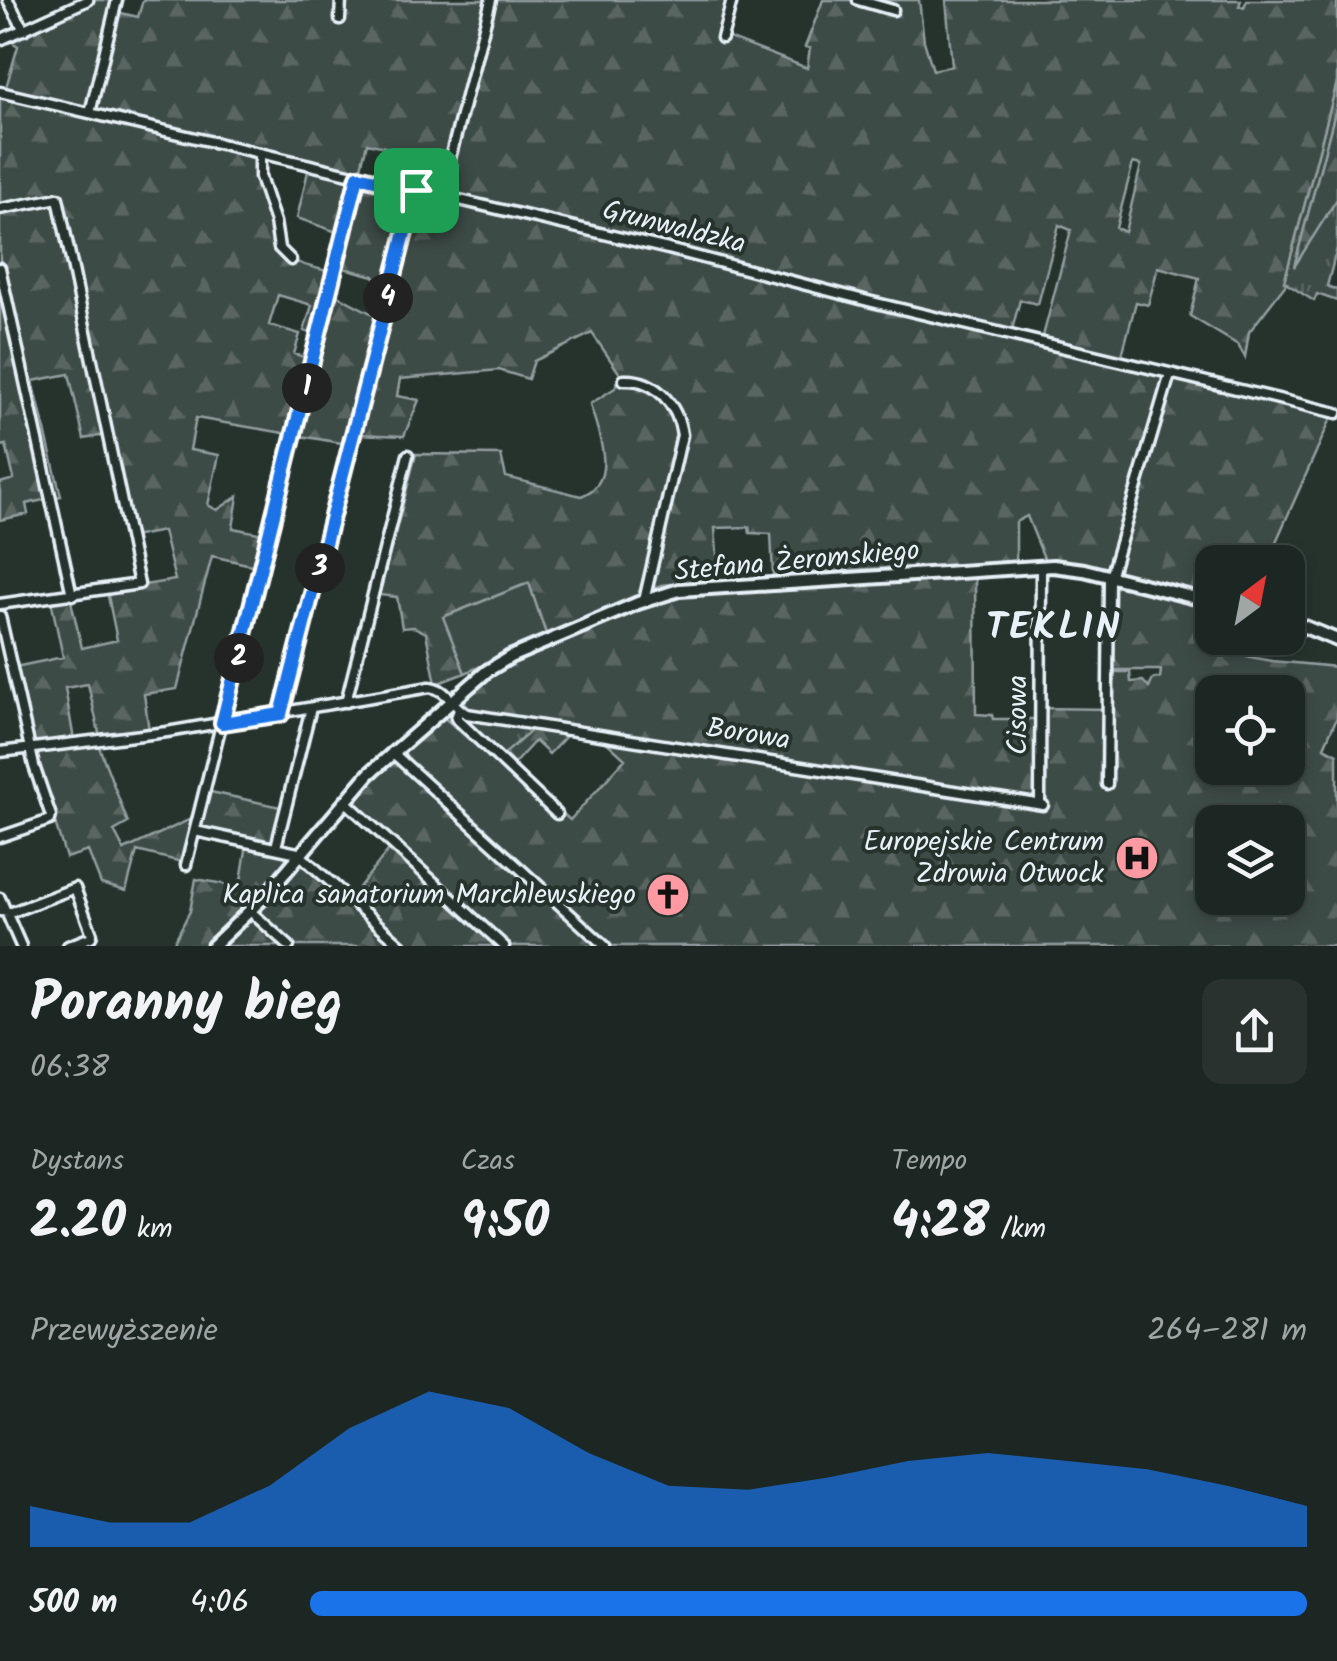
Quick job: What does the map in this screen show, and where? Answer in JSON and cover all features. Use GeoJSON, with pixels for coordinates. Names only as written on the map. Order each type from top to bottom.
{"type":"FeatureCollection","features":[{"type":"Feature","properties":{"kind":"main road","name":"Stefana Żeromskiego"},"geometry":{"type":"LineString","coordinates":[[213,946],[302,855],[392,752],[455,705],[486,671],[510,657],[644,601],[680,590],[714,587],[1041,566],[1068,568],[1195,598]]}},
{"type":"Feature","properties":{"kind":"main road"},"geometry":{"type":"LineString","coordinates":[[1305,627],[1337,640]]}},
{"type":"Feature","properties":{"kind":"street"},"geometry":{"type":"LineString","coordinates":[[8,0],[24,30]]}},
{"type":"Feature","properties":{"kind":"street"},"geometry":{"type":"LineString","coordinates":[[62,0],[67,10]]}},
{"type":"Feature","properties":{"kind":"street"},"geometry":{"type":"LineString","coordinates":[[0,40],[88,0]]}},
{"type":"Feature","properties":{"kind":"street"},"geometry":{"type":"LineString","coordinates":[[90,113],[117,0]]}},
{"type":"Feature","properties":{"kind":"street"},"geometry":{"type":"LineString","coordinates":[[340,19],[341,0]]}},
{"type":"Feature","properties":{"kind":"street"},"geometry":{"type":"LineString","coordinates":[[440,197],[491,0]]}},
{"type":"Feature","properties":{"kind":"street"},"geometry":{"type":"LineString","coordinates":[[722,38],[732,0]]}},
{"type":"Feature","properties":{"kind":"street"},"geometry":{"type":"LineString","coordinates":[[858,0],[894,10]]}},
{"type":"Feature","properties":{"kind":"street","name":"Grunwaldzka"},"geometry":{"type":"LineString","coordinates":[[0,92],[668,249],[1337,413]]}},
{"type":"Feature","properties":{"kind":"street"},"geometry":{"type":"LineString","coordinates":[[260,153],[260,178],[280,248],[291,260]]}},
{"type":"Feature","properties":{"kind":"street"},"geometry":{"type":"LineString","coordinates":[[186,865],[358,176]]}},
{"type":"Feature","properties":{"kind":"street"},"geometry":{"type":"LineString","coordinates":[[281,714],[416,190]]}},
{"type":"Feature","properties":{"kind":"street"},"geometry":{"type":"LineString","coordinates":[[0,209],[58,198],[140,584],[0,604]]}},
{"type":"Feature","properties":{"kind":"street"},"geometry":{"type":"LineString","coordinates":[[0,268],[72,595]]}},
{"type":"Feature","properties":{"kind":"street"},"geometry":{"type":"LineString","coordinates":[[1107,784],[1111,577],[1170,374]]}},
{"type":"Feature","properties":{"kind":"street"},"geometry":{"type":"LineString","coordinates":[[624,380],[644,384],[670,402],[682,435],[644,601]]}},
{"type":"Feature","properties":{"kind":"street"},"geometry":{"type":"LineString","coordinates":[[346,702],[408,455]]}},
{"type":"Feature","properties":{"kind":"street","name":"Cisowa"},"geometry":{"type":"LineString","coordinates":[[1041,566],[1042,805]]}},
{"type":"Feature","properties":{"kind":"street"},"geometry":{"type":"LineString","coordinates":[[0,616],[30,749],[51,816],[0,837]]}},
{"type":"Feature","properties":{"kind":"street","name":"Borowa"},"geometry":{"type":"LineString","coordinates":[[0,752],[222,723],[430,687],[444,692],[455,705],[508,720],[1042,805]]}},
{"type":"Feature","properties":{"kind":"street"},"geometry":{"type":"LineString","coordinates":[[455,705],[456,718],[556,814]]}},
{"type":"Feature","properties":{"kind":"street"},"geometry":{"type":"LineString","coordinates":[[276,848],[310,708]]}},
{"type":"Feature","properties":{"kind":"street"},"geometry":{"type":"LineString","coordinates":[[392,752],[605,946]]}},
{"type":"Feature","properties":{"kind":"street"},"geometry":{"type":"LineString","coordinates":[[346,802],[504,946]]}},
{"type":"Feature","properties":{"kind":"street"},"geometry":{"type":"LineString","coordinates":[[195,831],[302,855],[402,946]]}},
{"type":"Feature","properties":{"kind":"street"},"geometry":{"type":"LineString","coordinates":[[3,911],[12,912],[75,888],[91,938],[68,946]]}},
{"type":"Feature","properties":{"kind":"street"},"geometry":{"type":"LineString","coordinates":[[0,898],[22,946]]}},
{"type":"Feature","properties":{"kind":"street"},"geometry":{"type":"LineString","coordinates":[[249,910],[288,946]]}},
{"type":"Feature","properties":{"kind":"green space"},"geometry":{"type":"Polygon","coordinates":[[[95,0],[119,0],[117,12],[138,17],[143,0],[729,0],[721,35],[807,68],[810,48],[805,47],[823,0],[919,0],[924,41],[933,70],[952,66],[946,0],[1241,0],[1239,6],[1244,7],[1247,0],[1337,0],[1337,82],[1284,282],[1287,283],[1249,332],[1245,357],[1238,345],[1190,316],[1199,278],[1158,267],[1148,305],[1136,302],[1121,359],[1042,340],[1071,230],[1059,225],[1038,304],[1020,300],[1011,333],[670,248],[443,197],[1163,374],[1166,380],[1111,571],[1090,565],[1046,563],[1027,516],[1016,522],[1016,564],[773,575],[771,534],[750,533],[749,527],[715,528],[719,579],[661,585],[547,637],[528,583],[444,617],[465,673],[436,684],[426,633],[414,627],[402,628],[397,597],[379,595],[416,454],[501,455],[506,477],[581,496],[593,489],[600,480],[603,456],[590,404],[615,388],[620,374],[592,333],[534,361],[528,379],[499,370],[400,379],[397,396],[419,400],[404,436],[356,434],[353,445],[196,418],[190,450],[219,455],[208,505],[217,510],[238,496],[233,528],[268,535],[260,567],[212,556],[177,689],[144,694],[149,731],[100,737],[88,684],[65,688],[74,740],[33,744],[15,667],[63,657],[51,600],[70,597],[82,648],[117,640],[107,591],[175,580],[163,531],[132,537],[109,434],[84,439],[69,374],[33,381],[61,496],[26,504],[28,514],[0,520],[0,483],[14,479],[6,445],[0,446],[0,94],[4,94],[18,46],[12,42],[95,0]],[[367,143],[359,175],[386,181],[394,149],[367,143]],[[262,156],[271,213],[288,254],[299,263],[334,273],[329,291],[386,321],[391,300],[374,276],[344,268],[351,237],[297,218],[309,167],[262,156]],[[1133,163],[1116,228],[1125,232],[1141,165],[1133,163]],[[278,295],[269,325],[300,334],[294,354],[311,359],[318,336],[304,331],[312,305],[278,295]]]}},
{"type":"Feature","properties":{"kind":"green space"},"geometry":{"type":"Polygon","coordinates":[[[1337,82],[1337,105],[1295,263],[1337,199],[1337,248],[1327,286],[1337,290],[1337,301],[1317,294],[1314,301],[1284,282],[1337,82]]]}},
{"type":"Feature","properties":{"kind":"green space"},"geometry":{"type":"Polygon","coordinates":[[[1337,105],[1337,199],[1294,267],[1337,105]]]}},
{"type":"Feature","properties":{"kind":"green space"},"geometry":{"type":"Polygon","coordinates":[[[1177,379],[1333,414],[1275,545],[1195,545],[1195,591],[1116,572],[1169,383],[1177,379]]]}},
{"type":"Feature","properties":{"kind":"green space"},"geometry":{"type":"Polygon","coordinates":[[[975,573],[976,714],[992,715],[993,719],[1037,719],[1038,708],[1113,709],[1113,672],[1130,672],[1131,682],[1143,681],[1149,688],[1153,679],[1160,678],[1161,670],[1109,670],[1110,582],[1114,581],[1195,602],[1195,655],[1240,655],[1337,667],[1337,717],[1324,747],[1337,754],[1337,946],[172,946],[190,911],[196,879],[240,887],[247,844],[198,833],[190,864],[137,851],[126,891],[101,884],[88,851],[66,858],[33,751],[98,744],[128,823],[114,831],[124,850],[202,814],[206,791],[285,808],[276,845],[308,855],[352,896],[395,842],[352,802],[401,749],[441,715],[495,762],[530,732],[531,721],[470,711],[461,696],[510,663],[621,612],[677,593],[975,573]],[[570,732],[549,754],[535,741],[511,767],[570,820],[625,759],[601,737],[570,732]]]}},
{"type":"Feature","properties":{"kind":"green space"},"geometry":{"type":"Polygon","coordinates":[[[529,583],[547,637],[465,673],[443,617],[529,583]]]}},
{"type":"Feature","properties":{"kind":"green space"},"geometry":{"type":"Polygon","coordinates":[[[461,696],[531,721],[530,731],[496,763],[441,715],[461,696]]]}},
{"type":"Feature","properties":{"kind":"place","name":"Europejskie Centrum Zdrowia Otwock"},"geometry":{"type":"Point","coordinates":[1137,858]}},
{"type":"Feature","properties":{"kind":"place","name":"Kaplica sanatorium Marchlewskiego"},"geometry":{"type":"Point","coordinates":[668,895]}},
{"type":"Feature","properties":{"kind":"district","name":"TEKLIN"},"geometry":{"type":"Point","coordinates":[1054,629]}},
{"type":"Feature","properties":{"kind":"route"},"geometry":{"type":"LineString","coordinates":[[358,176],[416,190],[281,714],[222,723],[358,176]]}}]}
